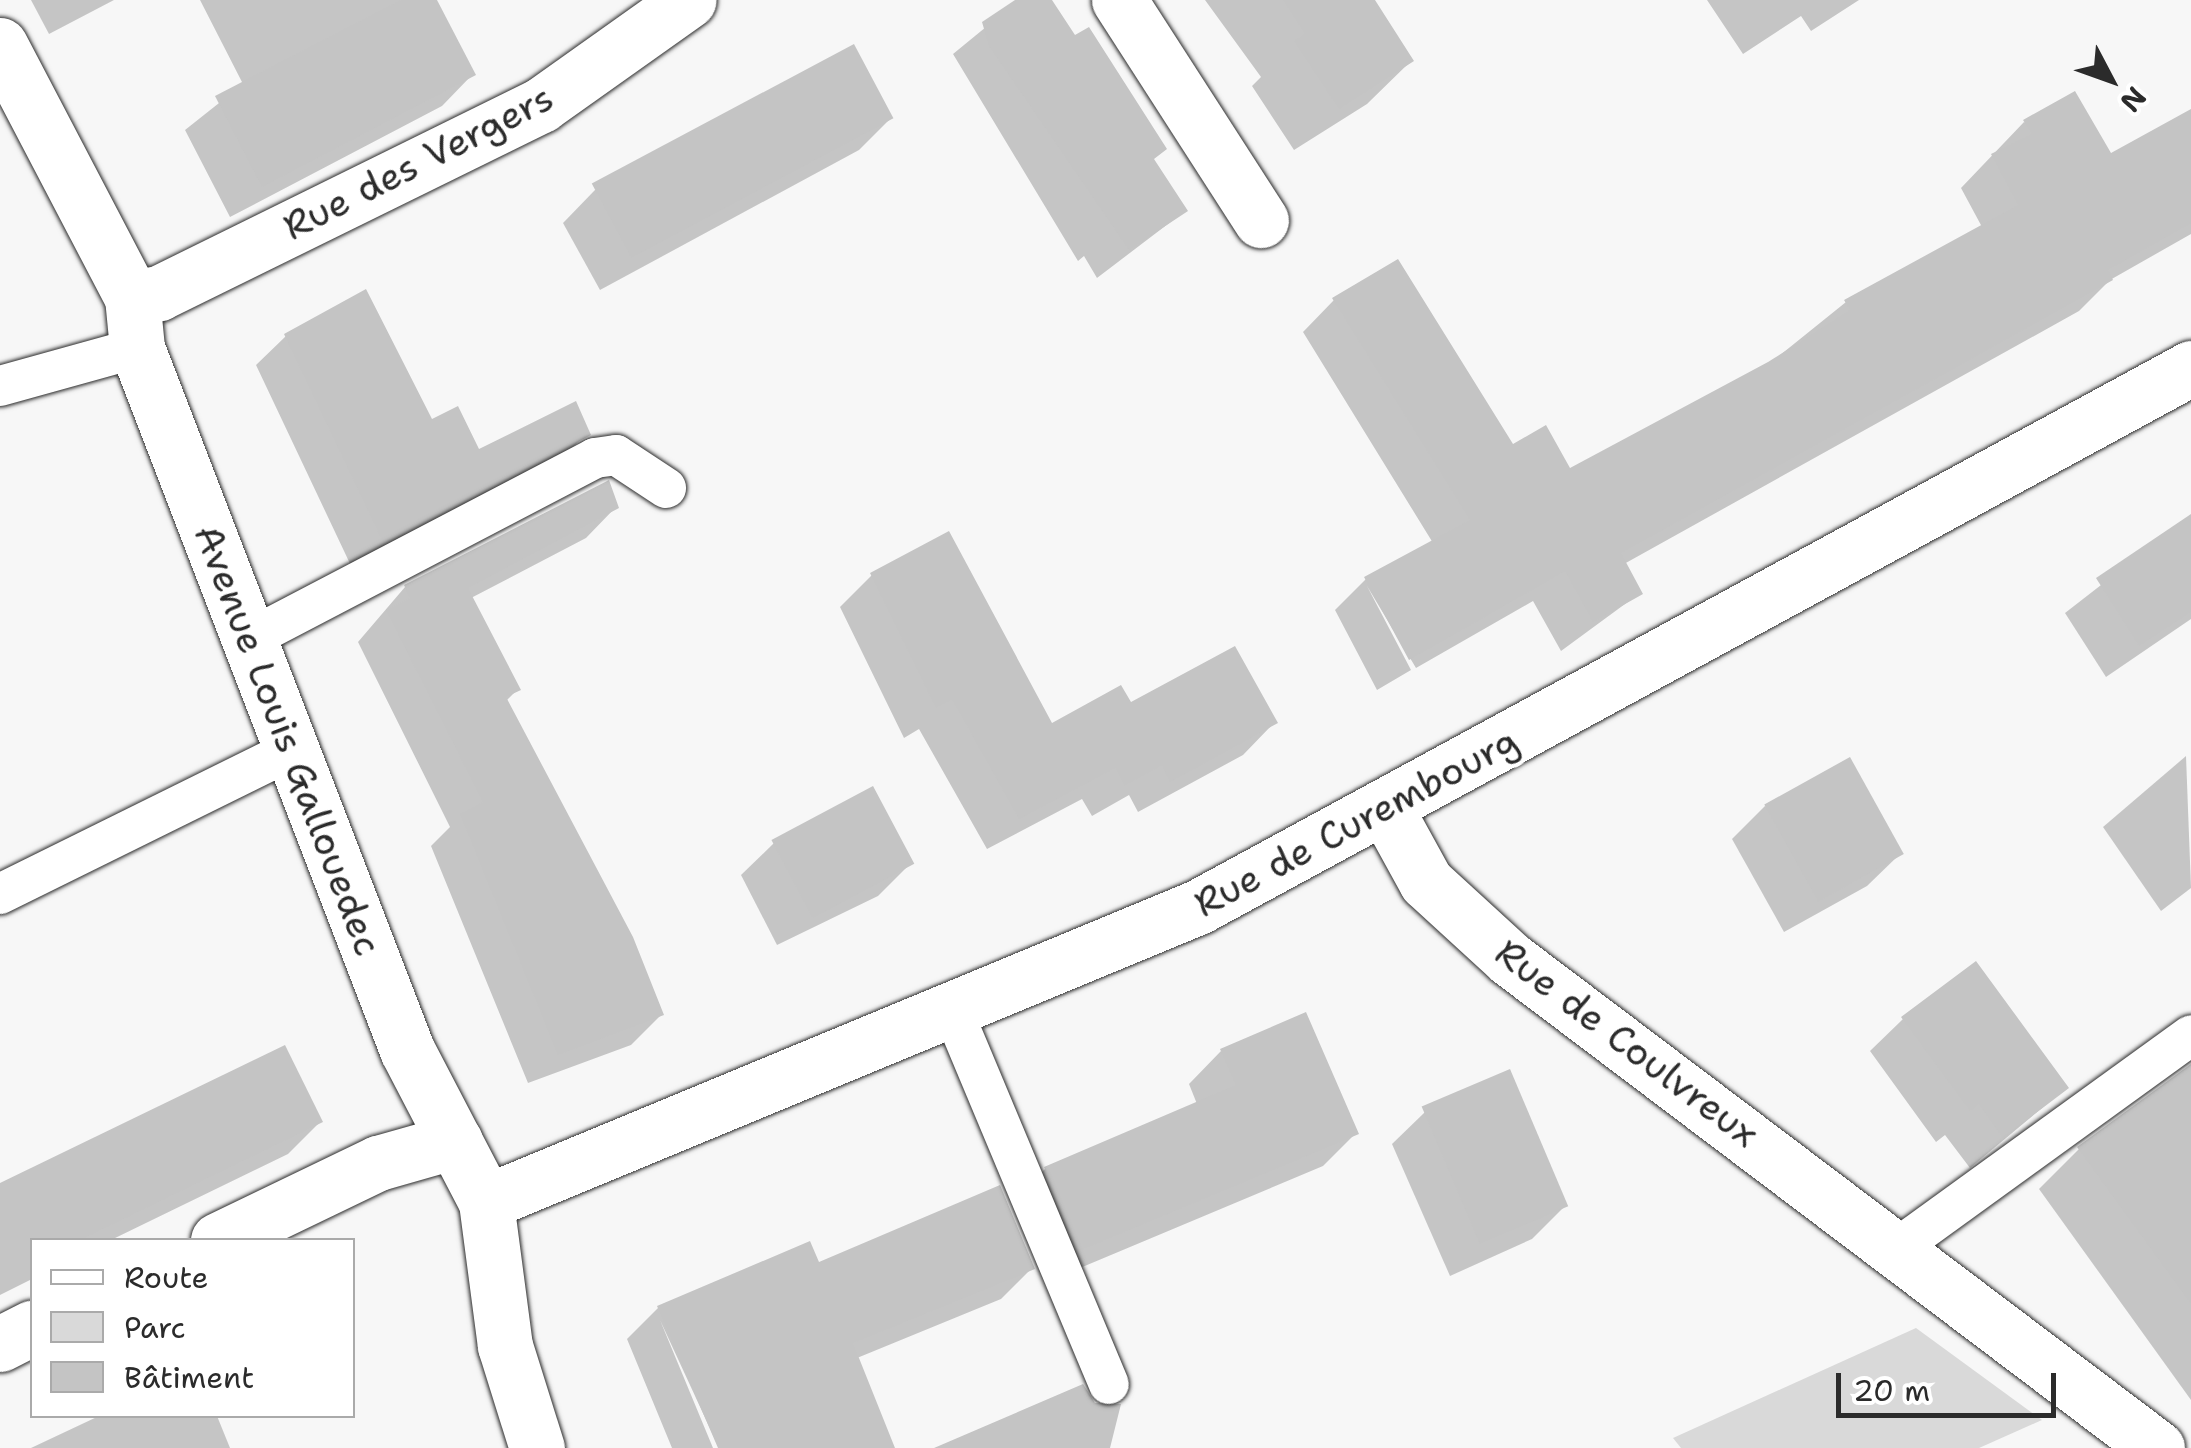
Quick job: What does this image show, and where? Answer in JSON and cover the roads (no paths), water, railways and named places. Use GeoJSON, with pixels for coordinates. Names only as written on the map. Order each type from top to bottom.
{"type":"FeatureCollection","features":[{"type":"Feature","properties":{"kind":"street","name":"Rue des Vergers"},"geometry":{"type":"LineString","coordinates":[[134,323],[541,105],[689,0]]}},
{"type":"Feature","properties":{"kind":"street"},"geometry":{"type":"LineString","coordinates":[[1119,0],[1261,220]]}},
{"type":"Feature","properties":{"kind":"street","name":"Avenue Louis Gallouedec"},"geometry":{"type":"LineString","coordinates":[[0,44],[134,323],[248,640],[407,1050],[486,1202],[505,1346],[537,1448]]}},
{"type":"Feature","properties":{"kind":"street","name":"Rue de Curembourg"},"geometry":{"type":"LineString","coordinates":[[486,1202],[954,1014],[1386,810],[2191,368]]}},
{"type":"Feature","properties":{"kind":"street","name":"Rue de Coulvreux"},"geometry":{"type":"LineString","coordinates":[[1386,810],[1426,882],[1510,959],[1900,1246],[2157,1448]]}},
{"type":"Feature","properties":{"kind":"street"},"geometry":{"type":"LineString","coordinates":[[222,1238],[378,1164],[454,1141]]}},
{"type":"Feature","properties":{"kind":"street"},"geometry":{"type":"LineString","coordinates":[[0,1344],[30,1329]]}},
{"type":"Feature","properties":{"kind":"lane"},"geometry":{"type":"LineString","coordinates":[[0,386],[134,323]]}},
{"type":"Feature","properties":{"kind":"lane"},"geometry":{"type":"LineString","coordinates":[[248,640],[596,458],[616,455],[666,488]]}},
{"type":"Feature","properties":{"kind":"lane"},"geometry":{"type":"LineString","coordinates":[[0,894],[292,750]]}},
{"type":"Feature","properties":{"kind":"lane"},"geometry":{"type":"LineString","coordinates":[[954,1014],[1109,1384]]}},
{"type":"Feature","properties":{"kind":"lane"},"geometry":{"type":"LineString","coordinates":[[1900,1246],[2191,1035]]}}]}
